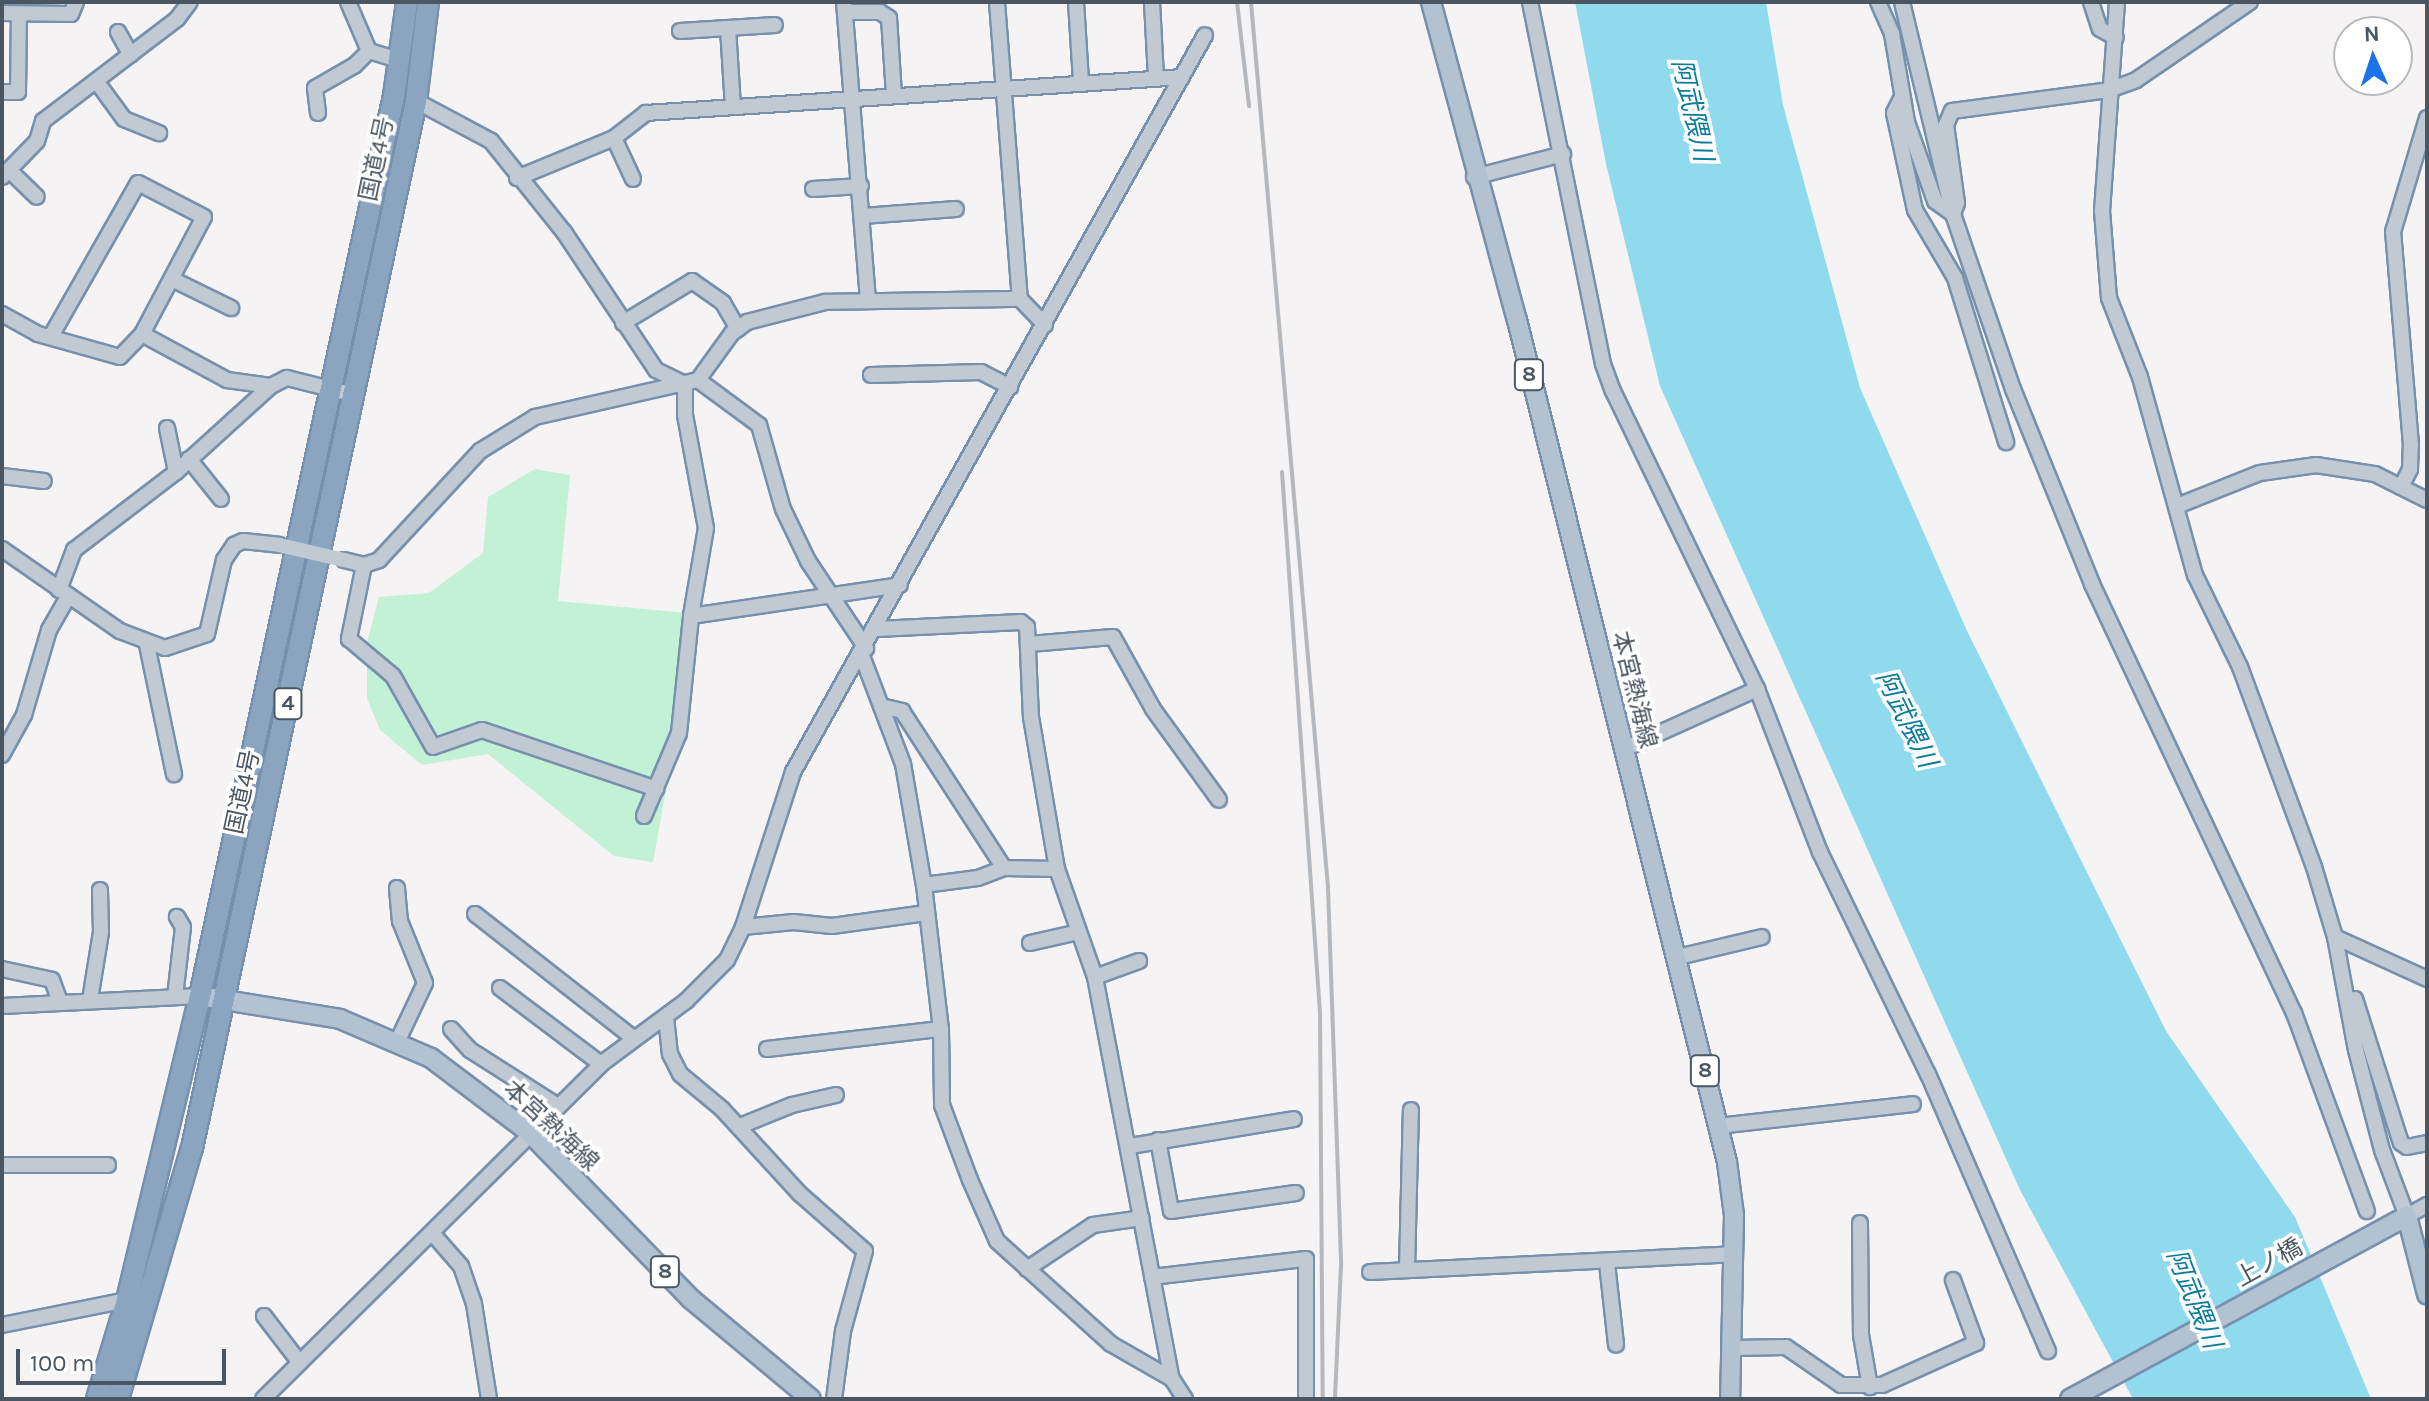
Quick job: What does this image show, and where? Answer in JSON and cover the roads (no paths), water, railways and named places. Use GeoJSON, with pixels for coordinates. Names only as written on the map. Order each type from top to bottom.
{"type":"FeatureCollection","features":[{"type":"Feature","properties":{"kind":"highway","name":"国道4号"},"geometry":{"type":"LineString","coordinates":[[97,1399],[127,1300],[200,996],[332,391],[399,60],[407,2]]}},
{"type":"Feature","properties":{"kind":"highway","name":"国道4号"},"geometry":{"type":"LineString","coordinates":[[118,1399],[192,1148],[416,101],[428,2]]}},
{"type":"Feature","properties":{"kind":"main road","name":"本宮熱海線"},"geometry":{"type":"LineString","coordinates":[[1431,2],[1474,177],[1517,320],[1718,1126],[1731,1189],[1734,1254],[1734,1348],[1730,1399]]}},
{"type":"Feature","properties":{"kind":"main road","name":"本宮熱海線"},"geometry":{"type":"LineString","coordinates":[[200,996],[340,1019],[398,1040],[431,1058],[530,1133],[691,1299],[811,1399]]}},
{"type":"Feature","properties":{"kind":"main road","name":"上ノ橋"},"geometry":{"type":"LineString","coordinates":[[2070,1399],[2407,1216]]}},
{"type":"Feature","properties":{"kind":"main road"},"geometry":{"type":"LineString","coordinates":[[2407,1216],[2427,1294]]}},
{"type":"Feature","properties":{"kind":"street"},"geometry":{"type":"LineString","coordinates":[[2,13],[71,14],[76,2]]}},
{"type":"Feature","properties":{"kind":"street"},"geometry":{"type":"LineString","coordinates":[[37,197],[6,174],[37,141],[43,121],[187,11],[190,2]]}},
{"type":"Feature","properties":{"kind":"street"},"geometry":{"type":"LineString","coordinates":[[348,2],[369,51]]}},
{"type":"Feature","properties":{"kind":"street"},"geometry":{"type":"LineString","coordinates":[[997,2],[1001,90],[1020,299],[1045,325]]}},
{"type":"Feature","properties":{"kind":"street"},"geometry":{"type":"LineString","coordinates":[[1076,2],[1081,82]]}},
{"type":"Feature","properties":{"kind":"street"},"geometry":{"type":"LineString","coordinates":[[1152,2],[1156,78]]}},
{"type":"Feature","properties":{"kind":"street"},"geometry":{"type":"LineString","coordinates":[[1530,2],[1603,364],[1634,439],[1757,689],[1825,865],[1928,1074],[2048,1351]]}},
{"type":"Feature","properties":{"kind":"street"},"geometry":{"type":"LineString","coordinates":[[1878,2],[1892,34],[1902,96],[1935,201],[1953,214]]}},
{"type":"Feature","properties":{"kind":"street"},"geometry":{"type":"LineString","coordinates":[[1902,2],[1953,214],[2013,389],[2092,584],[2244,897],[2294,1013],[2367,1211]]}},
{"type":"Feature","properties":{"kind":"street"},"geometry":{"type":"LineString","coordinates":[[2091,2],[2100,29],[2116,38]]}},
{"type":"Feature","properties":{"kind":"street"},"geometry":{"type":"LineString","coordinates":[[2117,2],[2109,90],[2104,270],[2177,506],[2195,575],[2240,667],[2339,938],[2359,1014],[2401,1143],[2407,1147],[2427,1143]]}},
{"type":"Feature","properties":{"kind":"street"},"geometry":{"type":"LineString","coordinates":[[1953,214],[1956,193],[1946,125],[1952,111],[2109,90],[2136,80],[2250,2]]}},
{"type":"Feature","properties":{"kind":"street"},"geometry":{"type":"LineString","coordinates":[[868,300],[855,97],[844,7],[880,12],[889,18],[894,96]]}},
{"type":"Feature","properties":{"kind":"street"},"geometry":{"type":"LineString","coordinates":[[2,92],[18,92],[19,14]]}},
{"type":"Feature","properties":{"kind":"street"},"geometry":{"type":"LineString","coordinates":[[680,31],[775,25]]}},
{"type":"Feature","properties":{"kind":"street"},"geometry":{"type":"LineString","coordinates":[[728,28],[733,107]]}},
{"type":"Feature","properties":{"kind":"street"},"geometry":{"type":"LineString","coordinates":[[118,32],[131,55]]}},
{"type":"Feature","properties":{"kind":"street"},"geometry":{"type":"LineString","coordinates":[[263,1399],[601,1064],[632,1037],[666,1017],[718,971],[743,927],[793,772],[877,629],[1205,35]]}},
{"type":"Feature","properties":{"kind":"street"},"geometry":{"type":"LineString","coordinates":[[369,51],[399,60]]}},
{"type":"Feature","properties":{"kind":"street"},"geometry":{"type":"LineString","coordinates":[[318,113],[313,89],[355,65],[369,51]]}},
{"type":"Feature","properties":{"kind":"street"},"geometry":{"type":"LineString","coordinates":[[517,178],[614,138],[646,113],[1182,77]]}},
{"type":"Feature","properties":{"kind":"street"},"geometry":{"type":"LineString","coordinates":[[97,82],[124,119],[159,133]]}},
{"type":"Feature","properties":{"kind":"street"},"geometry":{"type":"LineString","coordinates":[[1902,96],[1894,113],[1915,210],[1955,278],[2006,442]]}},
{"type":"Feature","properties":{"kind":"street"},"geometry":{"type":"LineString","coordinates":[[416,101],[482,134],[564,232],[656,370],[692,382],[759,425],[783,509],[827,596],[864,652],[903,764],[924,885],[941,1029],[939,1083],[947,1122],[997,1241],[1111,1344],[1172,1379]]}},
{"type":"Feature","properties":{"kind":"street"},"geometry":{"type":"LineString","coordinates":[[2401,487],[2410,469],[2411,445],[2393,232],[2427,118]]}},
{"type":"Feature","properties":{"kind":"street"},"geometry":{"type":"LineString","coordinates":[[614,138],[633,179]]}},
{"type":"Feature","properties":{"kind":"street"},"geometry":{"type":"LineString","coordinates":[[1474,177],[1563,154]]}},
{"type":"Feature","properties":{"kind":"street"},"geometry":{"type":"LineString","coordinates":[[2,314],[51,336],[120,357],[142,334],[204,217],[138,183],[51,336]]}},
{"type":"Feature","properties":{"kind":"street"},"geometry":{"type":"LineString","coordinates":[[813,189],[861,186]]}},
{"type":"Feature","properties":{"kind":"street"},"geometry":{"type":"LineString","coordinates":[[863,216],[956,209]]}},
{"type":"Feature","properties":{"kind":"street"},"geometry":{"type":"LineString","coordinates":[[172,279],[231,308]]}},
{"type":"Feature","properties":{"kind":"street"},"geometry":{"type":"LineString","coordinates":[[623,323],[692,281],[723,303],[738,329]]}},
{"type":"Feature","properties":{"kind":"street"},"geometry":{"type":"LineString","coordinates":[[644,816],[685,703],[691,616],[706,528],[685,415],[692,382],[738,329],[787,310],[868,300],[1020,299]]}},
{"type":"Feature","properties":{"kind":"street"},"geometry":{"type":"LineString","coordinates":[[142,334],[227,380],[271,386]]}},
{"type":"Feature","properties":{"kind":"street"},"geometry":{"type":"LineString","coordinates":[[871,375],[981,372],[1010,387]]}},
{"type":"Feature","properties":{"kind":"street"},"geometry":{"type":"LineString","coordinates":[[2,754],[24,715],[49,630],[64,592],[74,550],[176,472],[271,386],[287,378],[355,395]]}},
{"type":"Feature","properties":{"kind":"street"},"geometry":{"type":"LineString","coordinates":[[2,549],[147,645],[181,647],[202,639],[229,550],[243,541],[279,545],[364,565],[385,554],[480,451],[535,417],[692,382]]}},
{"type":"Feature","properties":{"kind":"street"},"geometry":{"type":"LineString","coordinates":[[167,428],[176,472]]}},
{"type":"Feature","properties":{"kind":"street"},"geometry":{"type":"LineString","coordinates":[[189,459],[221,499]]}},
{"type":"Feature","properties":{"kind":"street"},"geometry":{"type":"LineString","coordinates":[[2177,506],[2260,473],[2300,466],[2347,466],[2427,500]]}},
{"type":"Feature","properties":{"kind":"street"},"geometry":{"type":"LineString","coordinates":[[2,476],[44,481]]}},
{"type":"Feature","properties":{"kind":"street"},"geometry":{"type":"LineString","coordinates":[[364,565],[349,639],[393,676],[429,744],[439,747],[482,730],[656,789]]}},
{"type":"Feature","properties":{"kind":"street"},"geometry":{"type":"LineString","coordinates":[[691,616],[900,585]]}},
{"type":"Feature","properties":{"kind":"street"},"geometry":{"type":"LineString","coordinates":[[877,629],[1021,622],[1029,644],[1031,717],[1057,869],[1095,977],[1130,1146],[1172,1379],[1185,1399]]}},
{"type":"Feature","properties":{"kind":"street"},"geometry":{"type":"LineString","coordinates":[[1029,644],[1113,637],[1153,709],[1219,800]]}},
{"type":"Feature","properties":{"kind":"street"},"geometry":{"type":"LineString","coordinates":[[147,645],[174,774]]}},
{"type":"Feature","properties":{"kind":"street"},"geometry":{"type":"LineString","coordinates":[[1624,749],[1757,689]]}},
{"type":"Feature","properties":{"kind":"street"},"geometry":{"type":"LineString","coordinates":[[881,706],[902,711],[1004,868]]}},
{"type":"Feature","properties":{"kind":"street"},"geometry":{"type":"LineString","coordinates":[[924,885],[978,878],[1004,868],[1057,869]]}},
{"type":"Feature","properties":{"kind":"street"},"geometry":{"type":"LineString","coordinates":[[397,888],[400,921],[425,983],[398,1040]]}},
{"type":"Feature","properties":{"kind":"street"},"geometry":{"type":"LineString","coordinates":[[90,1000],[101,932],[100,890]]}},
{"type":"Feature","properties":{"kind":"street"},"geometry":{"type":"LineString","coordinates":[[743,927],[794,922],[832,926],[926,913]]}},
{"type":"Feature","properties":{"kind":"street"},"geometry":{"type":"LineString","coordinates":[[475,914],[632,1037]]}},
{"type":"Feature","properties":{"kind":"street"},"geometry":{"type":"LineString","coordinates":[[175,997],[183,927],[177,917]]}},
{"type":"Feature","properties":{"kind":"street"},"geometry":{"type":"LineString","coordinates":[[1030,943],[1079,932]]}},
{"type":"Feature","properties":{"kind":"street"},"geometry":{"type":"LineString","coordinates":[[1678,957],[1762,937]]}},
{"type":"Feature","properties":{"kind":"street"},"geometry":{"type":"LineString","coordinates":[[2339,938],[2427,979]]}},
{"type":"Feature","properties":{"kind":"street"},"geometry":{"type":"LineString","coordinates":[[2339,938],[2370,1108],[2407,1216],[2427,1205]]}},
{"type":"Feature","properties":{"kind":"street"},"geometry":{"type":"LineString","coordinates":[[1095,977],[1139,961]]}},
{"type":"Feature","properties":{"kind":"street"},"geometry":{"type":"LineString","coordinates":[[2,969],[52,980],[60,1002]]}},
{"type":"Feature","properties":{"kind":"street"},"geometry":{"type":"LineString","coordinates":[[500,988],[601,1064]]}},
{"type":"Feature","properties":{"kind":"street"},"geometry":{"type":"LineString","coordinates":[[2,1006],[200,996]]}},
{"type":"Feature","properties":{"kind":"street"},"geometry":{"type":"LineString","coordinates":[[666,1017],[674,1066],[740,1126],[800,1194],[867,1255],[843,1331],[834,1399]]}},
{"type":"Feature","properties":{"kind":"street"},"geometry":{"type":"LineString","coordinates":[[451,1029],[470,1050],[558,1106]]}},
{"type":"Feature","properties":{"kind":"street"},"geometry":{"type":"LineString","coordinates":[[767,1049],[941,1029]]}},
{"type":"Feature","properties":{"kind":"street"},"geometry":{"type":"LineString","coordinates":[[740,1126],[792,1105],[836,1095]]}},
{"type":"Feature","properties":{"kind":"street"},"geometry":{"type":"LineString","coordinates":[[1718,1126],[1913,1104]]}},
{"type":"Feature","properties":{"kind":"street"},"geometry":{"type":"LineString","coordinates":[[1407,1270],[1411,1110]]}},
{"type":"Feature","properties":{"kind":"street"},"geometry":{"type":"LineString","coordinates":[[1130,1146],[1294,1119]]}},
{"type":"Feature","properties":{"kind":"street"},"geometry":{"type":"LineString","coordinates":[[1158,1140],[1171,1211],[1296,1193]]}},
{"type":"Feature","properties":{"kind":"street"},"geometry":{"type":"LineString","coordinates":[[2,1165],[108,1165]]}},
{"type":"Feature","properties":{"kind":"street"},"geometry":{"type":"LineString","coordinates":[[1027,1269],[1093,1225],[1142,1218]]}},
{"type":"Feature","properties":{"kind":"street"},"geometry":{"type":"LineString","coordinates":[[1860,1223],[1860,1322],[1870,1387]]}},
{"type":"Feature","properties":{"kind":"street"},"geometry":{"type":"LineString","coordinates":[[432,1233],[461,1266],[474,1304],[489,1399]]}},
{"type":"Feature","properties":{"kind":"street"},"geometry":{"type":"LineString","coordinates":[[1370,1272],[1607,1263],[1734,1254]]}},
{"type":"Feature","properties":{"kind":"street"},"geometry":{"type":"LineString","coordinates":[[1152,1277],[1306,1259],[1306,1399]]}},
{"type":"Feature","properties":{"kind":"street"},"geometry":{"type":"LineString","coordinates":[[1607,1263],[1616,1345]]}},
{"type":"Feature","properties":{"kind":"street"},"geometry":{"type":"LineString","coordinates":[[1734,1348],[1786,1347],[1830,1380],[1870,1387],[1955,1356],[1976,1343],[1953,1280]]}},
{"type":"Feature","properties":{"kind":"street"},"geometry":{"type":"LineString","coordinates":[[2,1325],[127,1300]]}},
{"type":"Feature","properties":{"kind":"street"},"geometry":{"type":"LineString","coordinates":[[264,1316],[300,1363]]}},
{"type":"Feature","properties":{"kind":"water","name":"阿武隈川"},"geometry":{"type":"Polygon","coordinates":[[[1575,2],[1766,2],[1783,105],[1860,388],[1967,631],[2166,1031],[2295,1217],[2371,1399],[2133,1399],[2020,1190],[1660,386],[1606,164],[1575,2]]]}},
{"type":"Feature","properties":{"kind":"railway"},"geometry":{"type":"LineString","coordinates":[[1237,2],[1249,106]]}},
{"type":"Feature","properties":{"kind":"railway"},"geometry":{"type":"LineString","coordinates":[[1251,2],[1328,888],[1341,1265],[1335,1399]]}},
{"type":"Feature","properties":{"kind":"railway"},"geometry":{"type":"LineString","coordinates":[[1282,472],[1320,1013],[1323,1399]]}}]}
